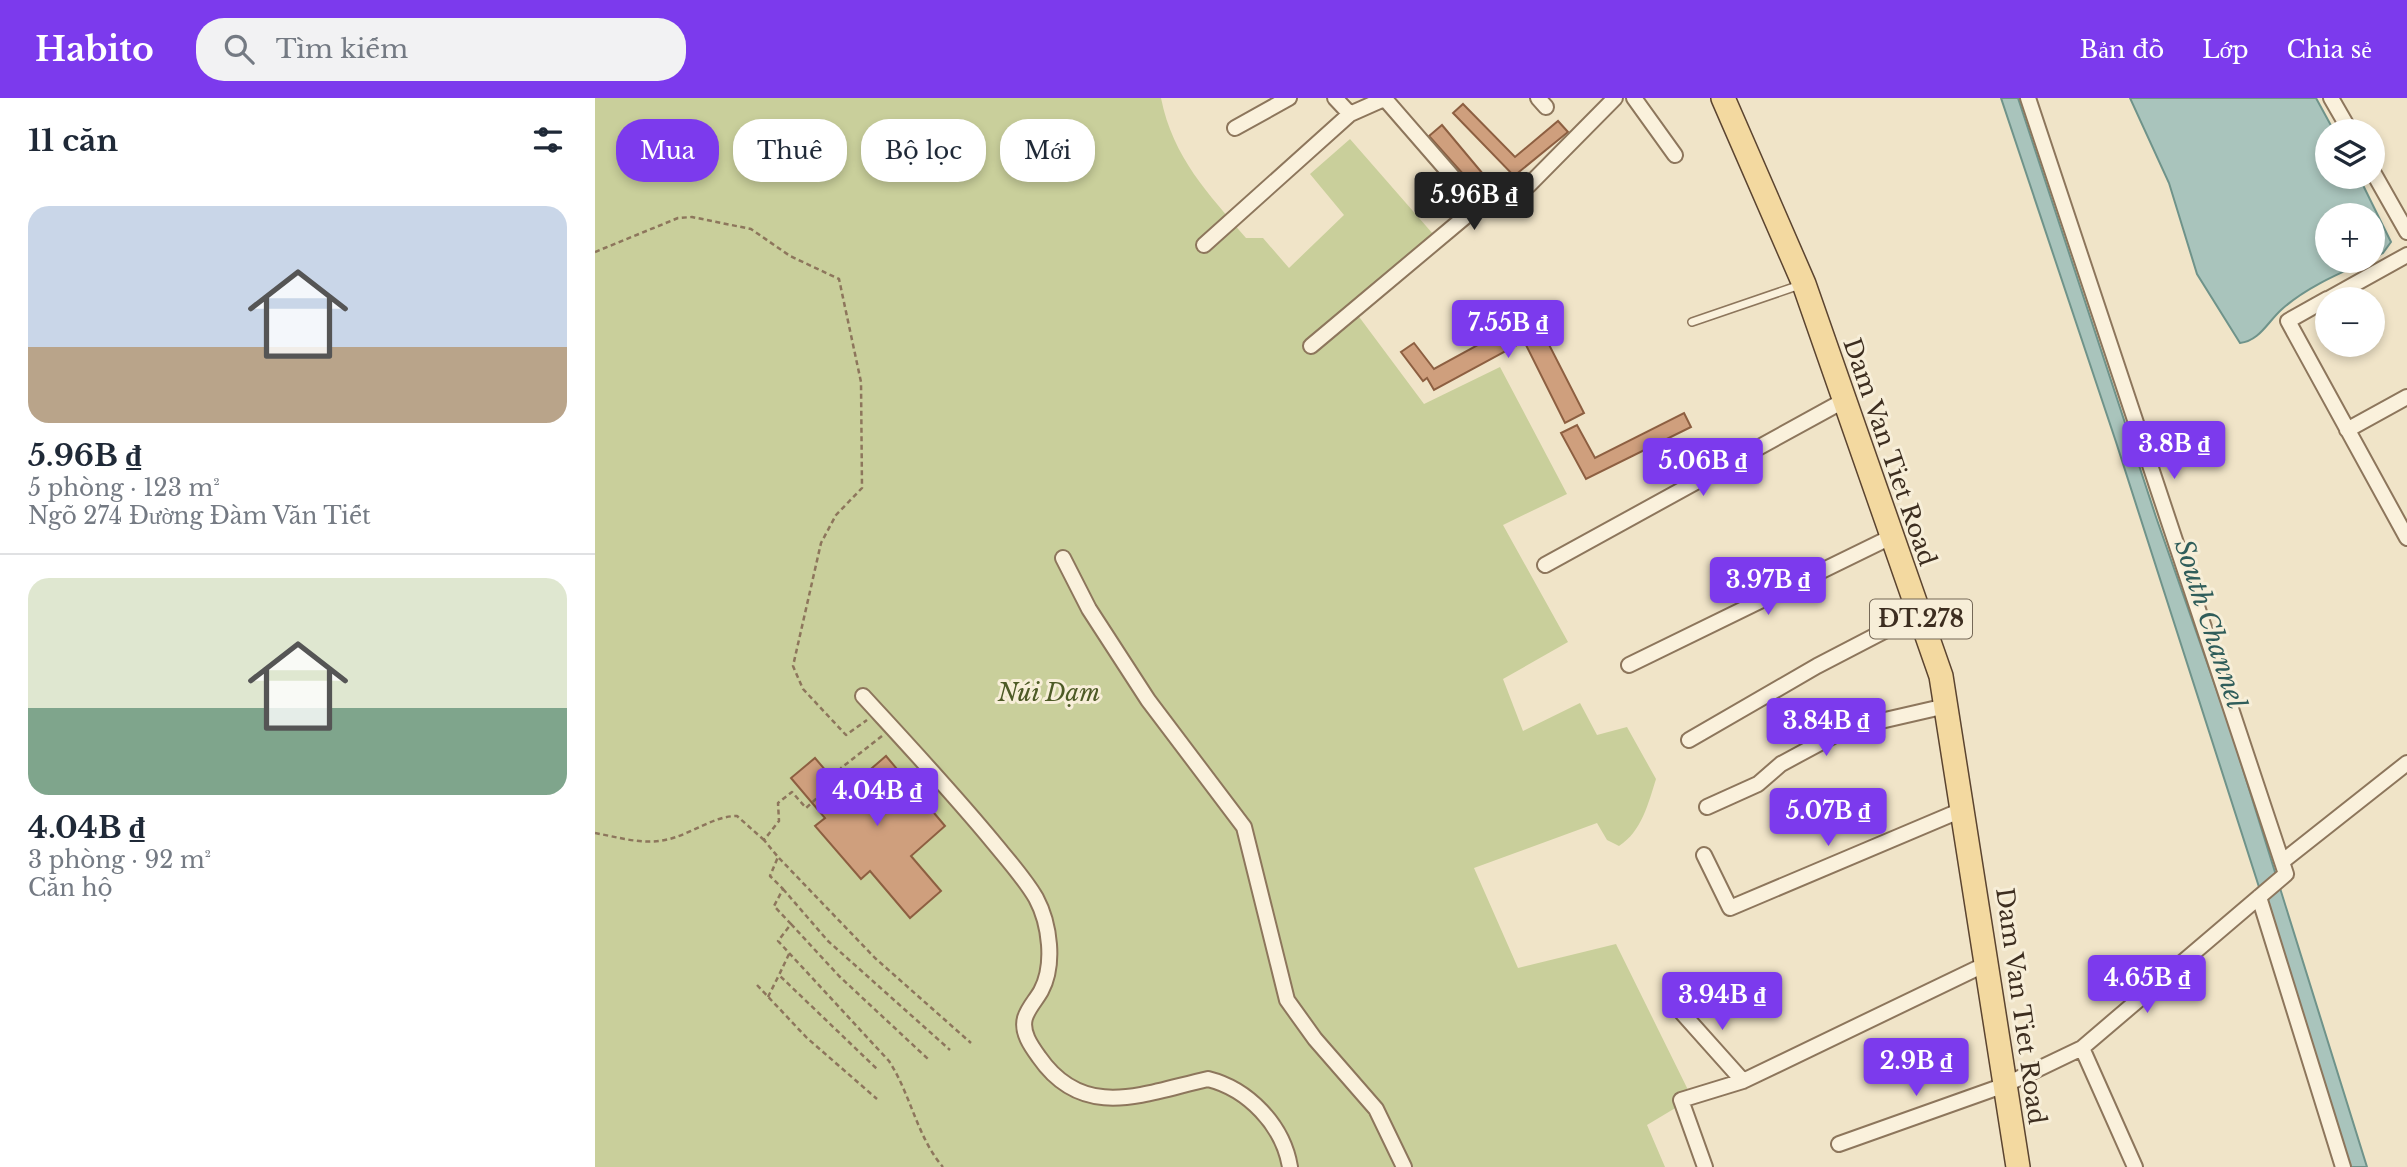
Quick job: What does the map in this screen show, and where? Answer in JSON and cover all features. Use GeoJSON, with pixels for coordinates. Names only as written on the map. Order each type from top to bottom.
{"type":"FeatureCollection","features":[{"type":"Feature","properties":{"kind":"main road","name":"Dam Van Tiet Road"},"geometry":{"type":"LineString","coordinates":[[1723,98],[1804,284],[1941,676],[1964,809],[2018,1167]]}},
{"type":"Feature","properties":{"kind":"street"},"geometry":{"type":"LineString","coordinates":[[1235,128],[1289,98]]}},
{"type":"Feature","properties":{"kind":"street"},"geometry":{"type":"LineString","coordinates":[[1335,98],[1350,114]]}},
{"type":"Feature","properties":{"kind":"street"},"geometry":{"type":"LineString","coordinates":[[1311,346],[1478,206],[1529,185],[1615,98]]}},
{"type":"Feature","properties":{"kind":"street"},"geometry":{"type":"LineString","coordinates":[[1634,98],[1675,155]]}},
{"type":"Feature","properties":{"kind":"street"},"geometry":{"type":"LineString","coordinates":[[2028,98],[2284,867]]}},
{"type":"Feature","properties":{"kind":"street"},"geometry":{"type":"LineString","coordinates":[[2331,98],[2343,119]]}},
{"type":"Feature","properties":{"kind":"street"},"geometry":{"type":"LineString","coordinates":[[1205,245],[1350,114],[1386,99],[1478,206]]}},
{"type":"Feature","properties":{"kind":"street"},"geometry":{"type":"LineString","coordinates":[[2383,189],[2407,232]]}},
{"type":"Feature","properties":{"kind":"street"},"geometry":{"type":"LineString","coordinates":[[2350,287],[2407,255]]}},
{"type":"Feature","properties":{"kind":"street"},"geometry":{"type":"LineString","coordinates":[[2315,306],[2288,321],[2407,538]]}},
{"type":"Feature","properties":{"kind":"street"},"geometry":{"type":"LineString","coordinates":[[2347,430],[2407,397]]}},
{"type":"Feature","properties":{"kind":"street"},"geometry":{"type":"LineString","coordinates":[[1545,565],[1845,400]]}},
{"type":"Feature","properties":{"kind":"street"},"geometry":{"type":"LineString","coordinates":[[1629,666],[1891,537]]}},
{"type":"Feature","properties":{"kind":"street"},"geometry":{"type":"LineString","coordinates":[[1063,558],[1089,608],[1148,700],[1244,827],[1287,1000],[1315,1039],[1376,1109],[1404,1167]]}},
{"type":"Feature","properties":{"kind":"street"},"geometry":{"type":"LineString","coordinates":[[1689,740],[1817,666],[1919,613]]}},
{"type":"Feature","properties":{"kind":"street"},"geometry":{"type":"LineString","coordinates":[[863,696],[961,802],[1037,900],[1049,943],[1049,966],[1046,979],[1024,1021],[1034,1051],[1053,1075],[1065,1085],[1103,1099],[1208,1079],[1219,1082],[1239,1092],[1271,1123],[1282,1143],[1290,1167]]}},
{"type":"Feature","properties":{"kind":"street"},"geometry":{"type":"LineString","coordinates":[[1707,807],[1758,784],[1781,764],[1846,729],[1946,706]]}},
{"type":"Feature","properties":{"kind":"street"},"geometry":{"type":"LineString","coordinates":[[1839,1144],[2005,1085],[2083,1048],[2259,897],[2284,867],[2407,763]]}},
{"type":"Feature","properties":{"kind":"street"},"geometry":{"type":"LineString","coordinates":[[1703,855],[1730,908],[1964,809]]}},
{"type":"Feature","properties":{"kind":"street"},"geometry":{"type":"LineString","coordinates":[[2259,897],[2343,1167]]}},
{"type":"Feature","properties":{"kind":"street"},"geometry":{"type":"LineString","coordinates":[[1705,1167],[1681,1100],[1743,1081],[1986,964]]}},
{"type":"Feature","properties":{"kind":"street"},"geometry":{"type":"LineString","coordinates":[[1676,1006],[1743,1081]]}},
{"type":"Feature","properties":{"kind":"street"},"geometry":{"type":"LineString","coordinates":[[2083,1048],[2135,1167]]}},
{"type":"Feature","properties":{"kind":"lane"},"geometry":{"type":"LineString","coordinates":[[1692,322],[1804,284]]}},
{"type":"Feature","properties":{"kind":"path"},"geometry":{"type":"LineString","coordinates":[[595,252],[678,218],[692,217],[751,229],[790,256],[839,279],[861,382],[862,488],[836,515],[821,542],[793,666],[803,689],[846,735],[878,712]]}},
{"type":"Feature","properties":{"kind":"path"},"geometry":{"type":"LineString","coordinates":[[764,840],[779,821],[778,803],[792,792],[806,808],[841,776],[841,768],[893,728]]}},
{"type":"Feature","properties":{"kind":"path"},"geometry":{"type":"LineString","coordinates":[[595,833],[648,842],[665,840],[697,830],[722,816],[737,816],[764,840],[876,958],[971,1043]]}},
{"type":"Feature","properties":{"kind":"path"},"geometry":{"type":"LineString","coordinates":[[778,857],[770,876],[828,941],[950,1050]]}},
{"type":"Feature","properties":{"kind":"path"},"geometry":{"type":"LineString","coordinates":[[783,890],[774,906],[839,976],[928,1059]]}},
{"type":"Feature","properties":{"kind":"path"},"geometry":{"type":"LineString","coordinates":[[791,924],[778,941],[889,1061],[903,1082],[930,1153],[943,1167]]}},
{"type":"Feature","properties":{"kind":"path"},"geometry":{"type":"LineString","coordinates":[[768,997],[789,954]]}},
{"type":"Feature","properties":{"kind":"path"},"geometry":{"type":"LineString","coordinates":[[779,975],[877,1069]]}},
{"type":"Feature","properties":{"kind":"path"},"geometry":{"type":"LineString","coordinates":[[757,985],[807,1038],[877,1099]]}},
{"type":"Feature","properties":{"kind":"green space","name":"Núi Dạm"},"geometry":{"type":"Polygon","coordinates":[[[595,98],[1161,98],[1174,139],[1206,190],[1246,238],[1263,238],[1289,268],[1344,215],[1310,174],[1350,139],[1433,234],[1351,306],[1424,404],[1500,367],[1567,494],[1503,525],[1568,642],[1503,679],[1523,731],[1580,703],[1597,735],[1627,727],[1656,779],[1639,825],[1619,846],[1607,840],[1597,823],[1474,868],[1518,968],[1616,944],[1692,1098],[1647,1125],[1665,1167],[595,1167],[595,98]]]}},
{"type":"Feature","properties":{"kind":"water","name":"South Channel"},"geometry":{"type":"Polygon","coordinates":[[[2001,98],[2018,98],[2156,517],[2231,731],[2367,1167],[2349,1167],[2116,442],[2001,98]]]}},
{"type":"Feature","properties":{"kind":"water"},"geometry":{"type":"Polygon","coordinates":[[[2130,98],[2316,98],[2327,119],[2315,119],[2315,189],[2365,189],[2372,203],[2315,203],[2315,273],[2341,273],[2300,295],[2281,310],[2258,335],[2240,343],[2197,274],[2169,183],[2130,98]]]}},
{"type":"Feature","properties":{"kind":"water"},"geometry":{"type":"Polygon","coordinates":[[[2385,230],[2391,242],[2385,250],[2385,230]]]}},
{"type":"Feature","properties":{"kind":"building"},"geometry":{"type":"Polygon","coordinates":[[[1463,104],[1515,157],[1558,121],[1568,132],[1514,176],[1453,113],[1463,104]]]}},
{"type":"Feature","properties":{"kind":"building"},"geometry":{"type":"Polygon","coordinates":[[[1442,125],[1493,186],[1486,192],[1481,194],[1429,136],[1442,125]]]}},
{"type":"Feature","properties":{"kind":"building"},"geometry":{"type":"Polygon","coordinates":[[[1551,305],[1560,321],[1542,331],[1584,413],[1565,423],[1524,341],[1434,390],[1427,378],[1423,381],[1401,352],[1414,343],[1434,369],[1551,305]]]}},
{"type":"Feature","properties":{"kind":"building"},"geometry":{"type":"Polygon","coordinates":[[[1684,413],[1691,427],[1586,479],[1561,433],[1577,425],[1595,458],[1684,413]]]}},
{"type":"Feature","properties":{"kind":"building"},"geometry":{"type":"Polygon","coordinates":[[[886,756],[945,826],[911,856],[941,891],[910,918],[870,871],[861,879],[815,826],[825,818],[791,778],[815,758],[844,792],[886,756]]]}}]}
